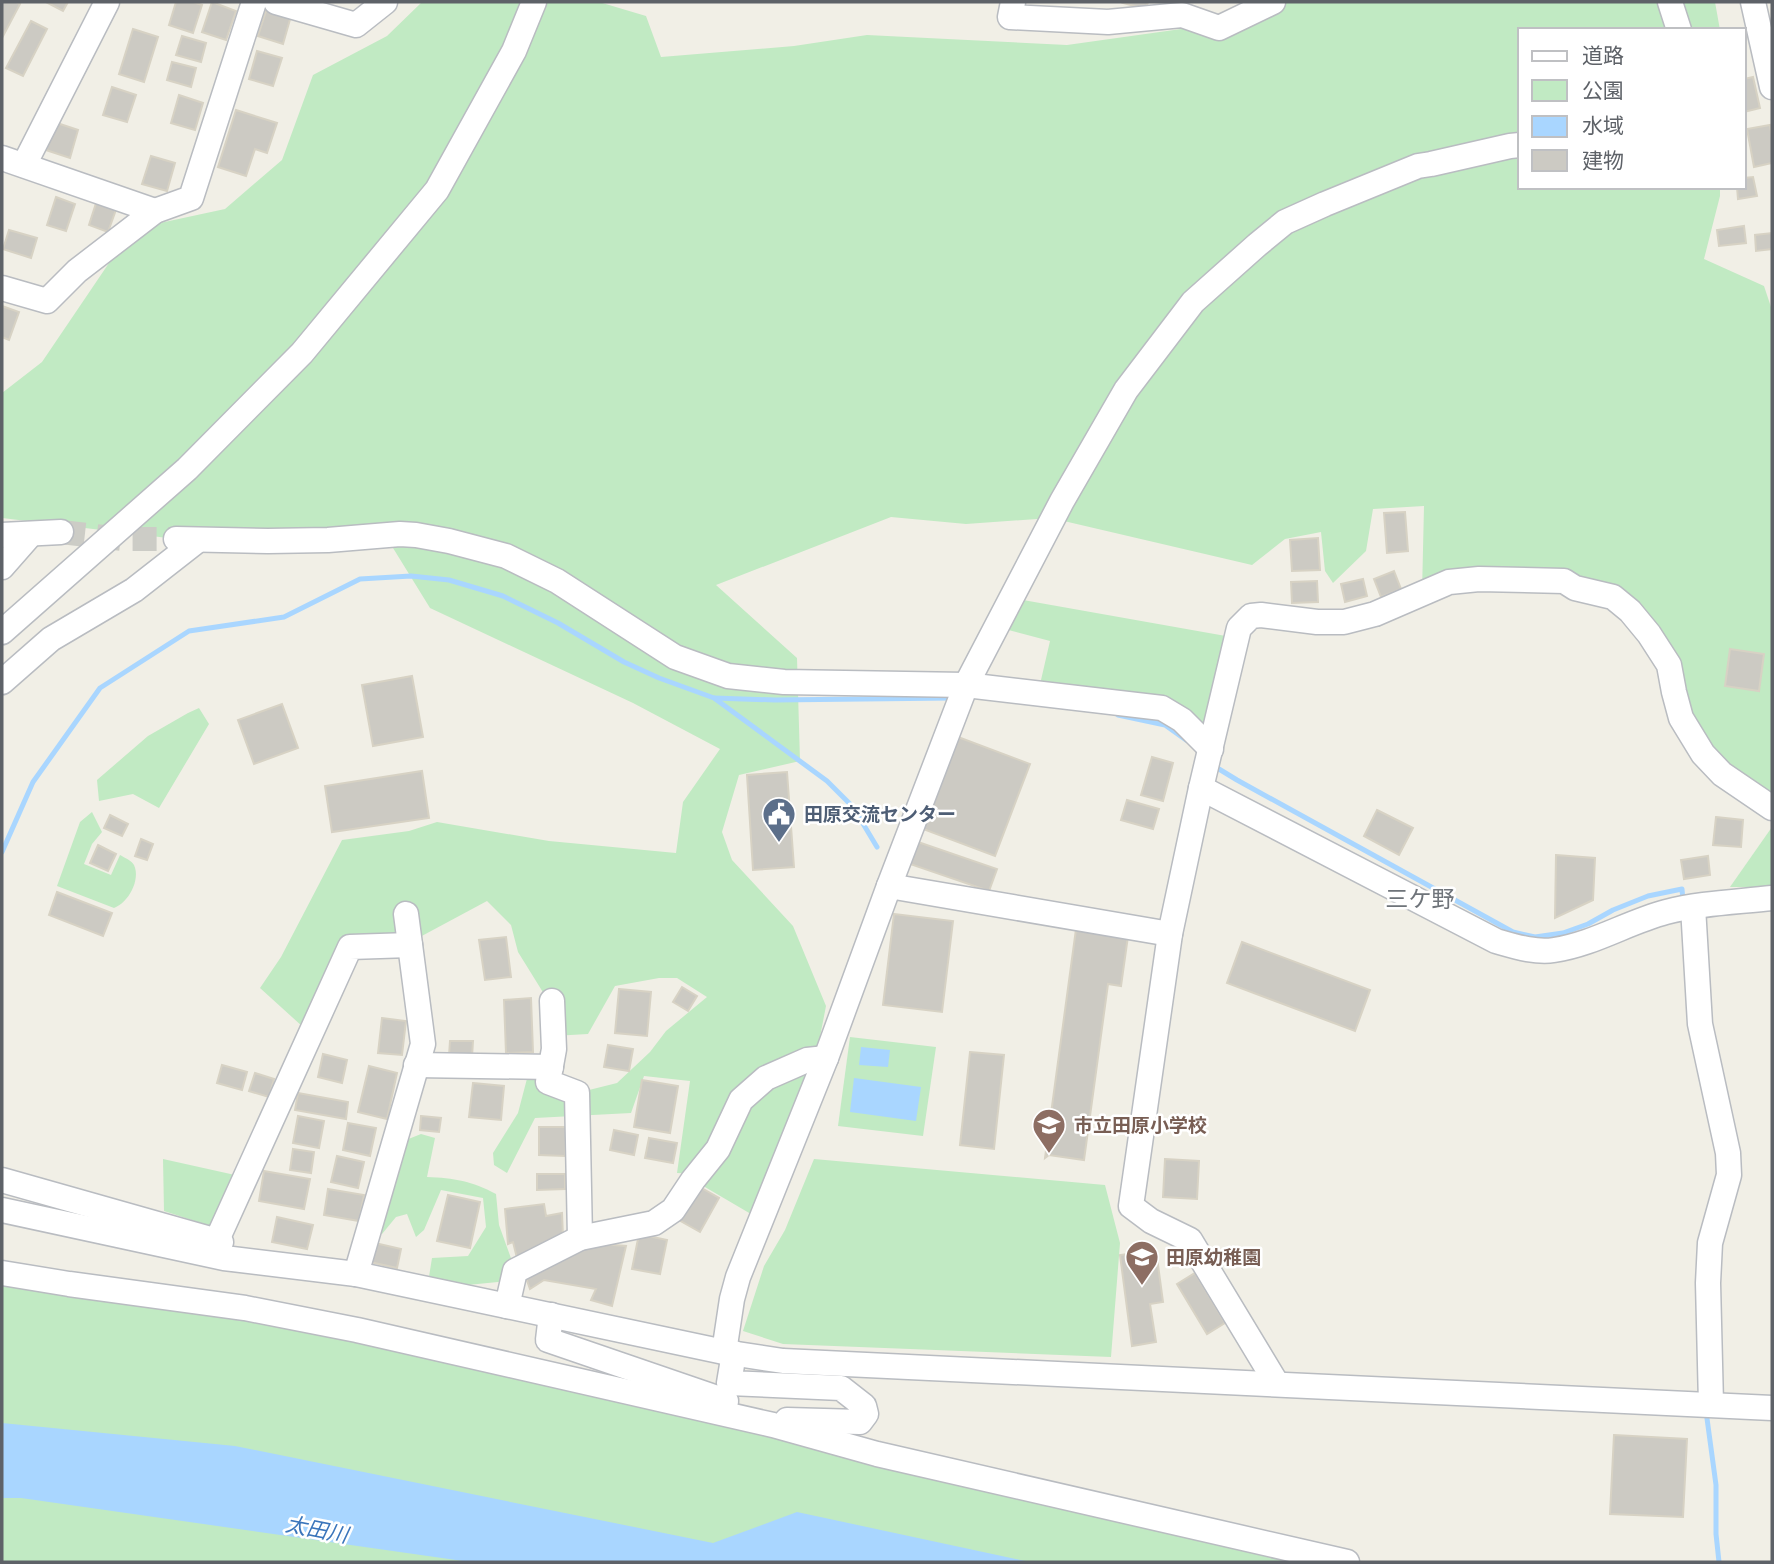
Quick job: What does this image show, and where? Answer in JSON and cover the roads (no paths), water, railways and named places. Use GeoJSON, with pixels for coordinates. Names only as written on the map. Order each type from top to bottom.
{"type":"FeatureCollection","features":[{"type":"Feature","properties":{"kind":"street"},"geometry":{"type":"LineString","coordinates":[[107,2],[13,161],[155,211]]}},
{"type":"Feature","properties":{"kind":"street"},"geometry":{"type":"LineString","coordinates":[[2,288],[47,301],[77,271],[155,211],[191,198],[254,2]]}},
{"type":"Feature","properties":{"kind":"street"},"geometry":{"type":"LineString","coordinates":[[276,2],[356,25],[385,2]]}},
{"type":"Feature","properties":{"kind":"street"},"geometry":{"type":"LineString","coordinates":[[2,632],[187,469],[302,353],[436,190],[514,51],[534,2]]}},
{"type":"Feature","properties":{"kind":"street"},"geometry":{"type":"LineString","coordinates":[[1013,2],[1010,17],[1108,22],[1183,8],[1219,28],[1273,2]]}},
{"type":"Feature","properties":{"kind":"street"},"geometry":{"type":"LineString","coordinates":[[1670,2],[1678,28]]}},
{"type":"Feature","properties":{"kind":"street"},"geometry":{"type":"LineString","coordinates":[[1753,2],[1772,87]]}},
{"type":"Feature","properties":{"kind":"street"},"geometry":{"type":"LineString","coordinates":[[774,1425],[790,1419],[860,1422],[866,1413],[864,1406],[841,1388],[729,1383],[732,1299],[738,1277],[826,1058],[967,685],[1062,501],[1126,390],[1193,302],[1285,222],[1418,166],[1518,145]]}},
{"type":"Feature","properties":{"kind":"street"},"geometry":{"type":"LineString","coordinates":[[2,535],[61,532]]}},
{"type":"Feature","properties":{"kind":"street"},"geometry":{"type":"LineString","coordinates":[[2,567],[31,534]]}},
{"type":"Feature","properties":{"kind":"street"},"geometry":{"type":"LineString","coordinates":[[2,682],[51,639],[134,590],[187,540],[328,540],[400,534],[438,539],[506,556],[557,581],[675,657],[728,676],[784,682],[967,685],[1162,708],[1182,720],[1211,749]]}},
{"type":"Feature","properties":{"kind":"street"},"geometry":{"type":"LineString","coordinates":[[1277,1384],[1190,1240],[1151,1221],[1131,1206],[1170,934],[1239,628],[1251,616],[1261,615],[1317,622],[1344,622],[1375,614],[1449,582],[1479,579],[1564,581],[1575,588],[1613,597],[1630,611],[1649,634],[1669,665],[1681,718],[1703,754],[1722,775],[1772,808]]}},
{"type":"Feature","properties":{"kind":"street"},"geometry":{"type":"LineString","coordinates":[[1201,788],[1496,941],[1526,949],[1552,951],[1588,942],[1665,912],[1772,898]]}},
{"type":"Feature","properties":{"kind":"street"},"geometry":{"type":"LineString","coordinates":[[889,886],[1170,934]]}},
{"type":"Feature","properties":{"kind":"street"},"geometry":{"type":"LineString","coordinates":[[1693,907],[1700,1024],[1728,1153],[1729,1175],[1710,1242],[1708,1283],[1711,1404]]}},
{"type":"Feature","properties":{"kind":"street"},"geometry":{"type":"LineString","coordinates":[[356,1274],[423,1044],[406,914]]}},
{"type":"Feature","properties":{"kind":"street"},"geometry":{"type":"LineString","coordinates":[[217,1241],[350,947],[410,944]]}},
{"type":"Feature","properties":{"kind":"street"},"geometry":{"type":"LineString","coordinates":[[552,1001],[554,1049],[548,1082],[577,1093],[580,1238]]}},
{"type":"Feature","properties":{"kind":"street"},"geometry":{"type":"LineString","coordinates":[[507,1306],[515,1271],[580,1238],[654,1223],[673,1210],[718,1149],[741,1100],[766,1078],[807,1060],[826,1058]]}},
{"type":"Feature","properties":{"kind":"street"},"geometry":{"type":"LineString","coordinates":[[416,1065],[551,1067]]}},
{"type":"Feature","properties":{"kind":"street"},"geometry":{"type":"LineString","coordinates":[[2,1180],[233,1245],[258,1262]]}},
{"type":"Feature","properties":{"kind":"street"},"geometry":{"type":"LineString","coordinates":[[2,1210],[224,1258],[356,1274],[783,1362],[1772,1408]]}},
{"type":"Feature","properties":{"kind":"street"},"geometry":{"type":"LineString","coordinates":[[2,1273],[245,1308],[335,1325],[774,1425],[877,1454],[1347,1562]]}},
{"type":"Feature","properties":{"kind":"street"},"geometry":{"type":"LineString","coordinates":[[551,1315],[548,1340],[748,1409],[774,1425]]}},
{"type":"Feature","properties":{"kind":"water"},"geometry":{"type":"Polygon","coordinates":[[[861,1047],[890,1050],[888,1067],[859,1065],[861,1047]]]}},
{"type":"Feature","properties":{"kind":"water"},"geometry":{"type":"Polygon","coordinates":[[[854,1078],[921,1087],[916,1121],[850,1112],[854,1078]]]}},
{"type":"Feature","properties":{"kind":"water","name":"太田川"},"geometry":{"type":"Polygon","coordinates":[[[2,1423],[235,1446],[713,1543],[797,1512],[1030,1562],[470,1562],[21,1498],[2,1498],[2,1423]]]}},
{"type":"Feature","properties":{"kind":"waterway"},"geometry":{"type":"LineString","coordinates":[[2,852],[33,782],[100,688],[189,631],[284,617],[360,579],[411,576],[449,580],[503,596],[558,623],[624,662],[714,698],[827,781],[853,807],[877,847]]}},
{"type":"Feature","properties":{"kind":"waterway"},"geometry":{"type":"LineString","coordinates":[[714,698],[952,698]]}},
{"type":"Feature","properties":{"kind":"waterway"},"geometry":{"type":"LineString","coordinates":[[1118,715],[1165,725],[1186,740]]}},
{"type":"Feature","properties":{"kind":"waterway"},"geometry":{"type":"LineString","coordinates":[[1214,766],[1513,932],[1535,937],[1563,933],[1648,896],[1682,889],[1683,901]]}},
{"type":"Feature","properties":{"kind":"waterway"},"geometry":{"type":"LineString","coordinates":[[1706,1411],[1716,1485],[1719,1562]]}},
{"type":"Feature","properties":{"kind":"tunnel"},"geometry":{"type":"LineString","coordinates":[[61,532],[122,539],[176,539]]}},
{"type":"Feature","properties":{"kind":"place","name":"田原交流センター"},"geometry":{"type":"Point","coordinates":[779,844]}},
{"type":"Feature","properties":{"kind":"place","name":"市立田原小学校"},"geometry":{"type":"Point","coordinates":[1049,1155]}},
{"type":"Feature","properties":{"kind":"place","name":"田原幼稚園"},"geometry":{"type":"Point","coordinates":[1142,1287]}},
{"type":"Feature","properties":{"kind":"district","name":"三ケ野"},"geometry":{"type":"Point","coordinates":[1420,898]}}]}
